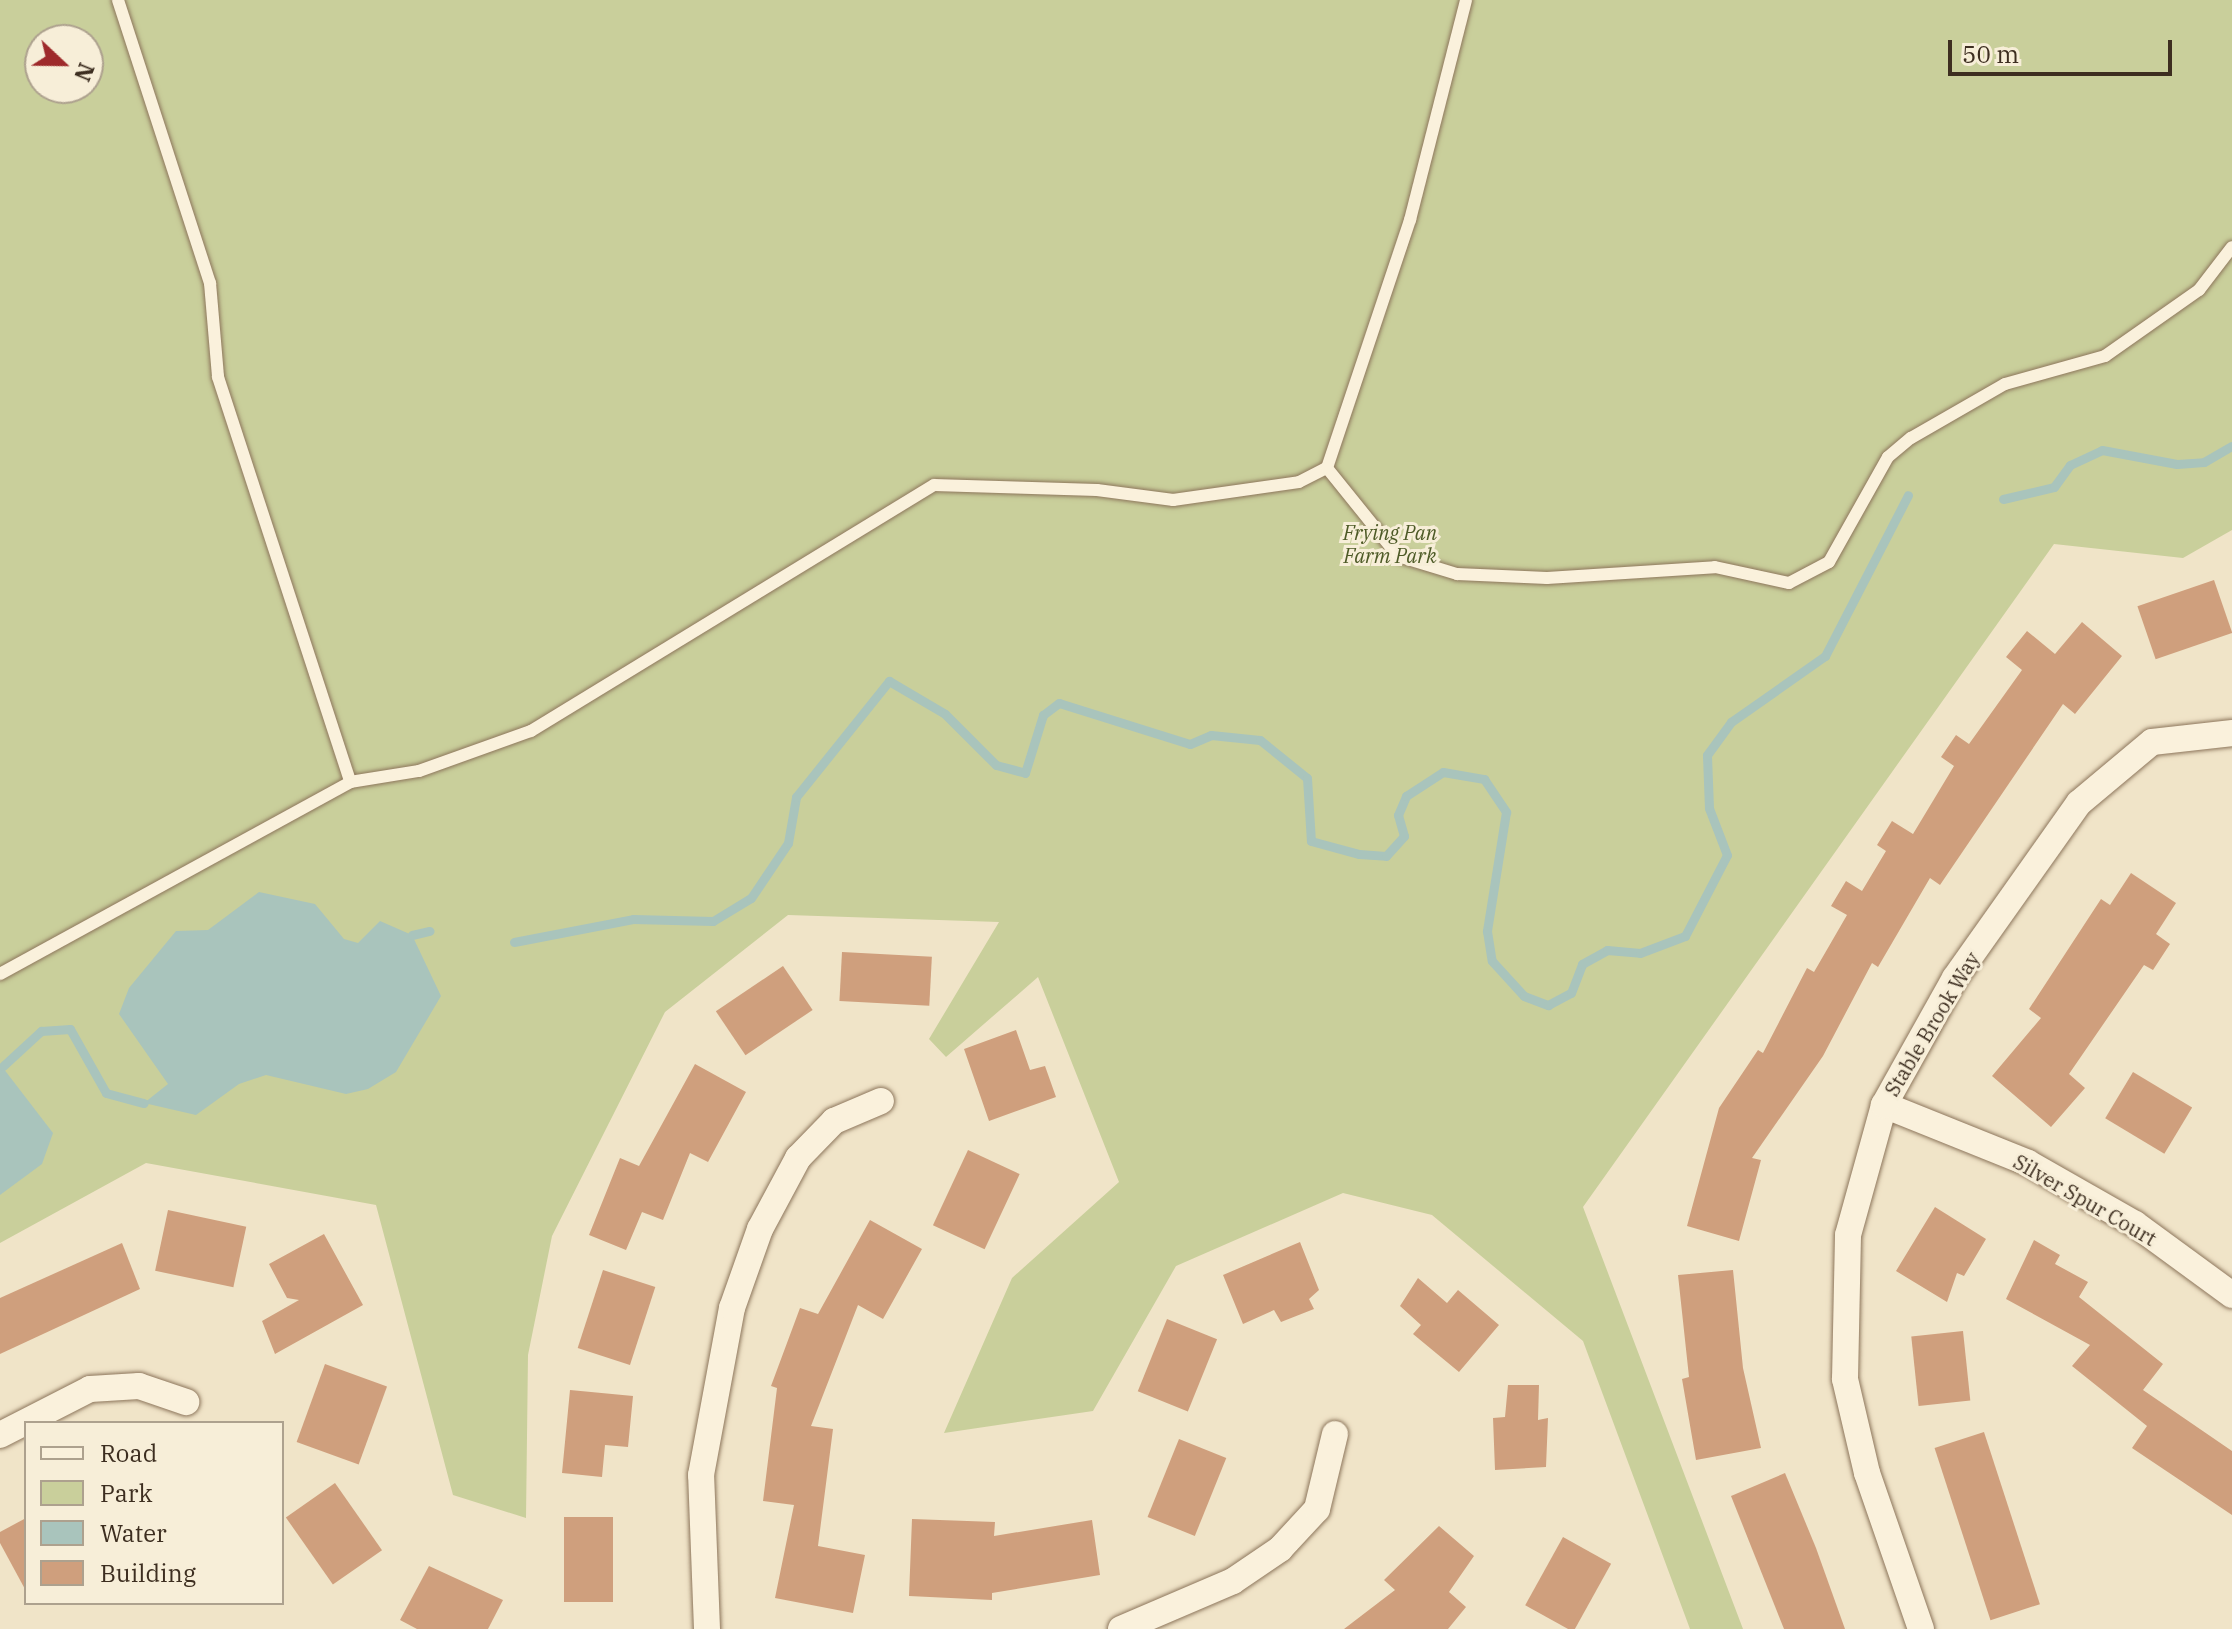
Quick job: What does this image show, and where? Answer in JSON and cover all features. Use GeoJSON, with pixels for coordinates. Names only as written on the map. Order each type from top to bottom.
{"type":"FeatureCollection","features":[{"type":"Feature","properties":{"kind":"street","name":"Stable Brook Way"},"geometry":{"type":"LineString","coordinates":[[1921,1629],[1867,1473],[1845,1379],[1848,1235],[1884,1105],[1955,978],[2079,803],[2152,742],[2232,733]]}},
{"type":"Feature","properties":{"kind":"street"},"geometry":{"type":"LineString","coordinates":[[707,1629],[701,1475],[732,1308],[760,1229],[798,1158],[834,1121],[881,1101]]}},
{"type":"Feature","properties":{"kind":"street","name":"Silver Spur Court"},"geometry":{"type":"LineString","coordinates":[[1884,1105],[2028,1163],[2135,1224],[2232,1295]]}},
{"type":"Feature","properties":{"kind":"street"},"geometry":{"type":"LineString","coordinates":[[27,1421],[90,1389],[139,1386],[186,1402]]}},
{"type":"Feature","properties":{"kind":"street"},"geometry":{"type":"LineString","coordinates":[[0,1435],[24,1423]]}},
{"type":"Feature","properties":{"kind":"street"},"geometry":{"type":"LineString","coordinates":[[1121,1629],[1233,1581],[1280,1549],[1317,1509],[1335,1434]]}},
{"type":"Feature","properties":{"kind":"lane"},"geometry":{"type":"LineString","coordinates":[[118,0],[210,283],[218,377],[235,435],[350,782]]}},
{"type":"Feature","properties":{"kind":"lane"},"geometry":{"type":"LineString","coordinates":[[0,974],[350,782],[419,771],[531,731],[934,485],[1097,490],[1173,500],[1299,482],[1327,468],[1410,220],[1466,0]]}},
{"type":"Feature","properties":{"kind":"lane"},"geometry":{"type":"LineString","coordinates":[[1327,468],[1398,556],[1457,574],[1547,578],[1715,567],[1789,583],[1829,562],[1888,457],[1911,438],[2005,384],[2105,356],[2199,290],[2232,247]]}},
{"type":"Feature","properties":{"kind":"green space","name":"Frying Pan Farm Park"},"geometry":{"type":"Polygon","coordinates":[[[0,0],[2232,0],[2232,530],[2183,558],[2054,544],[1583,1207],[1743,1629],[1690,1629],[1583,1341],[1432,1215],[1343,1193],[1176,1266],[1093,1411],[944,1433],[1012,1278],[1119,1182],[1038,977],[946,1057],[929,1039],[999,922],[788,915],[665,1012],[552,1236],[528,1355],[526,1518],[453,1495],[376,1205],[146,1163],[0,1243],[0,0]]]}},
{"type":"Feature","properties":{"kind":"water"},"geometry":{"type":"Polygon","coordinates":[[[259,892],[315,904],[344,939],[358,943],[380,921],[412,935],[441,996],[396,1072],[368,1089],[346,1094],[266,1075],[239,1084],[196,1115],[144,1103],[168,1084],[119,1014],[129,988],[176,931],[208,930],[259,892]]]}},
{"type":"Feature","properties":{"kind":"water"},"geometry":{"type":"Polygon","coordinates":[[[0,1064],[53,1133],[42,1164],[0,1195],[0,1064]]]}},
{"type":"Feature","properties":{"kind":"building"},"geometry":{"type":"Polygon","coordinates":[[[2214,580],[2232,633],[2156,659],[2137,606],[2214,580]]]}},
{"type":"Feature","properties":{"kind":"building"},"geometry":{"type":"Polygon","coordinates":[[[2082,622],[2122,656],[2075,714],[2063,704],[1940,885],[1930,878],[1878,967],[1872,963],[1823,1056],[1752,1158],[1761,1160],[1739,1241],[1687,1226],[1719,1108],[1758,1050],[1763,1053],[1807,968],[1814,972],[1847,915],[1831,906],[1846,881],[1862,891],[1886,851],[1877,845],[1892,821],[1913,834],[1954,766],[1941,757],[1956,735],[1969,744],[2022,670],[2006,657],[2027,631],[2055,654],[2082,622]]]}},
{"type":"Feature","properties":{"kind":"building"},"geometry":{"type":"Polygon","coordinates":[[[2131,873],[2176,903],[2156,934],[2170,944],[2153,970],[2144,965],[2069,1074],[2085,1088],[2051,1127],[1992,1076],[2041,1018],[2029,1009],[2101,899],[2110,905],[2131,873]]]}},
{"type":"Feature","properties":{"kind":"building"},"geometry":{"type":"Polygon","coordinates":[[[842,952],[932,957],[929,1006],[839,1001],[842,952]]]}},
{"type":"Feature","properties":{"kind":"building"},"geometry":{"type":"Polygon","coordinates":[[[783,966],[813,1010],[745,1055],[716,1011],[783,966]]]}},
{"type":"Feature","properties":{"kind":"building"},"geometry":{"type":"Polygon","coordinates":[[[1016,1030],[1030,1070],[1045,1066],[1056,1097],[989,1121],[964,1049],[1016,1030]]]}},
{"type":"Feature","properties":{"kind":"building"},"geometry":{"type":"Polygon","coordinates":[[[695,1064],[746,1092],[708,1162],[690,1153],[663,1220],[642,1212],[626,1250],[589,1235],[620,1158],[639,1166],[695,1064]]]}},
{"type":"Feature","properties":{"kind":"building"},"geometry":{"type":"Polygon","coordinates":[[[2133,1072],[2192,1108],[2164,1154],[2105,1118],[2133,1072]]]}},
{"type":"Feature","properties":{"kind":"building"},"geometry":{"type":"Polygon","coordinates":[[[968,1150],[1020,1174],[985,1249],[933,1225],[968,1150]]]}},
{"type":"Feature","properties":{"kind":"building"},"geometry":{"type":"Polygon","coordinates":[[[1935,1207],[1986,1239],[1964,1276],[1957,1273],[1947,1302],[1896,1271],[1935,1207]]]}},
{"type":"Feature","properties":{"kind":"building"},"geometry":{"type":"Polygon","coordinates":[[[168,1210],[246,1227],[233,1287],[155,1271],[168,1210]]]}},
{"type":"Feature","properties":{"kind":"building"},"geometry":{"type":"Polygon","coordinates":[[[870,1220],[922,1249],[883,1319],[858,1305],[811,1426],[833,1429],[818,1546],[865,1555],[853,1613],[775,1598],[794,1505],[763,1501],[777,1388],[771,1386],[800,1308],[818,1314],[870,1220]]]}},
{"type":"Feature","properties":{"kind":"building"},"geometry":{"type":"Polygon","coordinates":[[[324,1234],[363,1305],[275,1354],[262,1321],[299,1300],[287,1298],[269,1264],[324,1234]]]}},
{"type":"Feature","properties":{"kind":"building"},"geometry":{"type":"Polygon","coordinates":[[[2034,1240],[2060,1255],[2055,1264],[2088,1282],[2079,1297],[2163,1364],[2143,1390],[2232,1451],[2232,1515],[2132,1448],[2147,1426],[2072,1366],[2090,1345],[2006,1299],[2034,1240]]]}},
{"type":"Feature","properties":{"kind":"building"},"geometry":{"type":"Polygon","coordinates":[[[1300,1242],[1319,1290],[1309,1299],[1314,1309],[1281,1322],[1274,1310],[1243,1324],[1223,1275],[1300,1242]]]}},
{"type":"Feature","properties":{"kind":"building"},"geometry":{"type":"Polygon","coordinates":[[[122,1243],[140,1289],[0,1354],[0,1298],[122,1243]]]}},
{"type":"Feature","properties":{"kind":"building"},"geometry":{"type":"Polygon","coordinates":[[[603,1270],[655,1287],[630,1365],[578,1348],[603,1270]]]}},
{"type":"Feature","properties":{"kind":"building"},"geometry":{"type":"Polygon","coordinates":[[[1733,1270],[1743,1368],[1761,1448],[1696,1460],[1682,1379],[1689,1377],[1678,1275],[1733,1270]]]}},
{"type":"Feature","properties":{"kind":"building"},"geometry":{"type":"Polygon","coordinates":[[[1418,1278],[1447,1303],[1458,1290],[1499,1325],[1459,1372],[1413,1334],[1421,1325],[1400,1306],[1418,1278]]]}},
{"type":"Feature","properties":{"kind":"building"},"geometry":{"type":"Polygon","coordinates":[[[1167,1319],[1217,1339],[1188,1412],[1138,1391],[1167,1319]]]}},
{"type":"Feature","properties":{"kind":"building"},"geometry":{"type":"Polygon","coordinates":[[[1963,1331],[1970,1401],[1919,1406],[1911,1336],[1963,1331]]]}},
{"type":"Feature","properties":{"kind":"building"},"geometry":{"type":"Polygon","coordinates":[[[325,1364],[387,1387],[359,1465],[297,1442],[325,1364]]]}},
{"type":"Feature","properties":{"kind":"building"},"geometry":{"type":"Polygon","coordinates":[[[1508,1385],[1539,1385],[1538,1420],[1548,1418],[1546,1467],[1495,1470],[1493,1418],[1505,1417],[1508,1385]]]}},
{"type":"Feature","properties":{"kind":"building"},"geometry":{"type":"Polygon","coordinates":[[[570,1390],[633,1396],[628,1447],[605,1445],[602,1477],[562,1473],[570,1390]]]}},
{"type":"Feature","properties":{"kind":"building"},"geometry":{"type":"Polygon","coordinates":[[[1984,1432],[2040,1604],[1990,1620],[1935,1448],[1984,1432]]]}},
{"type":"Feature","properties":{"kind":"building"},"geometry":{"type":"Polygon","coordinates":[[[1179,1439],[1226,1458],[1195,1536],[1148,1517],[1179,1439]]]}},
{"type":"Feature","properties":{"kind":"building"},"geometry":{"type":"Polygon","coordinates":[[[1785,1473],[1845,1629],[1784,1629],[1731,1496],[1785,1473]]]}},
{"type":"Feature","properties":{"kind":"building"},"geometry":{"type":"Polygon","coordinates":[[[335,1483],[382,1550],[333,1585],[286,1517],[335,1483]]]}},
{"type":"Feature","properties":{"kind":"building"},"geometry":{"type":"Polygon","coordinates":[[[564,1517],[613,1517],[613,1602],[564,1602],[564,1517]]]}},
{"type":"Feature","properties":{"kind":"building"},"geometry":{"type":"Polygon","coordinates":[[[24,1519],[24,1587],[0,1543],[0,1532],[24,1519]]]}},
{"type":"Feature","properties":{"kind":"building"},"geometry":{"type":"Polygon","coordinates":[[[912,1519],[995,1522],[994,1536],[1092,1520],[1100,1575],[992,1593],[992,1600],[909,1596],[912,1519]]]}},
{"type":"Feature","properties":{"kind":"building"},"geometry":{"type":"Polygon","coordinates":[[[1439,1526],[1474,1556],[1449,1592],[1466,1607],[1448,1629],[1344,1629],[1395,1590],[1384,1580],[1439,1526]]]}},
{"type":"Feature","properties":{"kind":"building"},"geometry":{"type":"Polygon","coordinates":[[[1563,1537],[1611,1564],[1575,1629],[1568,1629],[1525,1605],[1563,1537]]]}},
{"type":"Feature","properties":{"kind":"building"},"geometry":{"type":"Polygon","coordinates":[[[429,1566],[503,1600],[488,1629],[417,1629],[400,1620],[429,1566]]]}},
{"type":"Feature","properties":{"kind":"waterway"},"geometry":{"type":"LineString","coordinates":[[2003,499],[2054,487],[2070,465],[2102,450],[2177,464],[2204,462],[2232,446]]}},
{"type":"Feature","properties":{"kind":"waterway"},"geometry":{"type":"LineString","coordinates":[[514,942],[633,919],[713,921],[751,898],[788,843],[796,797],[889,681],[945,714],[996,765],[1025,773],[1043,715],[1059,703],[1190,744],[1211,735],[1260,740],[1307,778],[1311,841],[1359,854],[1386,856],[1404,836],[1398,815],[1406,796],[1443,772],[1484,779],[1506,812],[1487,931],[1492,961],[1524,996],[1548,1005],[1571,993],[1582,964],[1607,950],[1640,953],[1685,936],[1727,855],[1709,808],[1707,755],[1731,722],[1825,656],[1908,495]]}},
{"type":"Feature","properties":{"kind":"waterway"},"geometry":{"type":"LineString","coordinates":[[412,935],[430,931]]}},
{"type":"Feature","properties":{"kind":"waterway"},"geometry":{"type":"LineString","coordinates":[[3,1066],[41,1031],[70,1029],[106,1093],[144,1103]]}}]}
